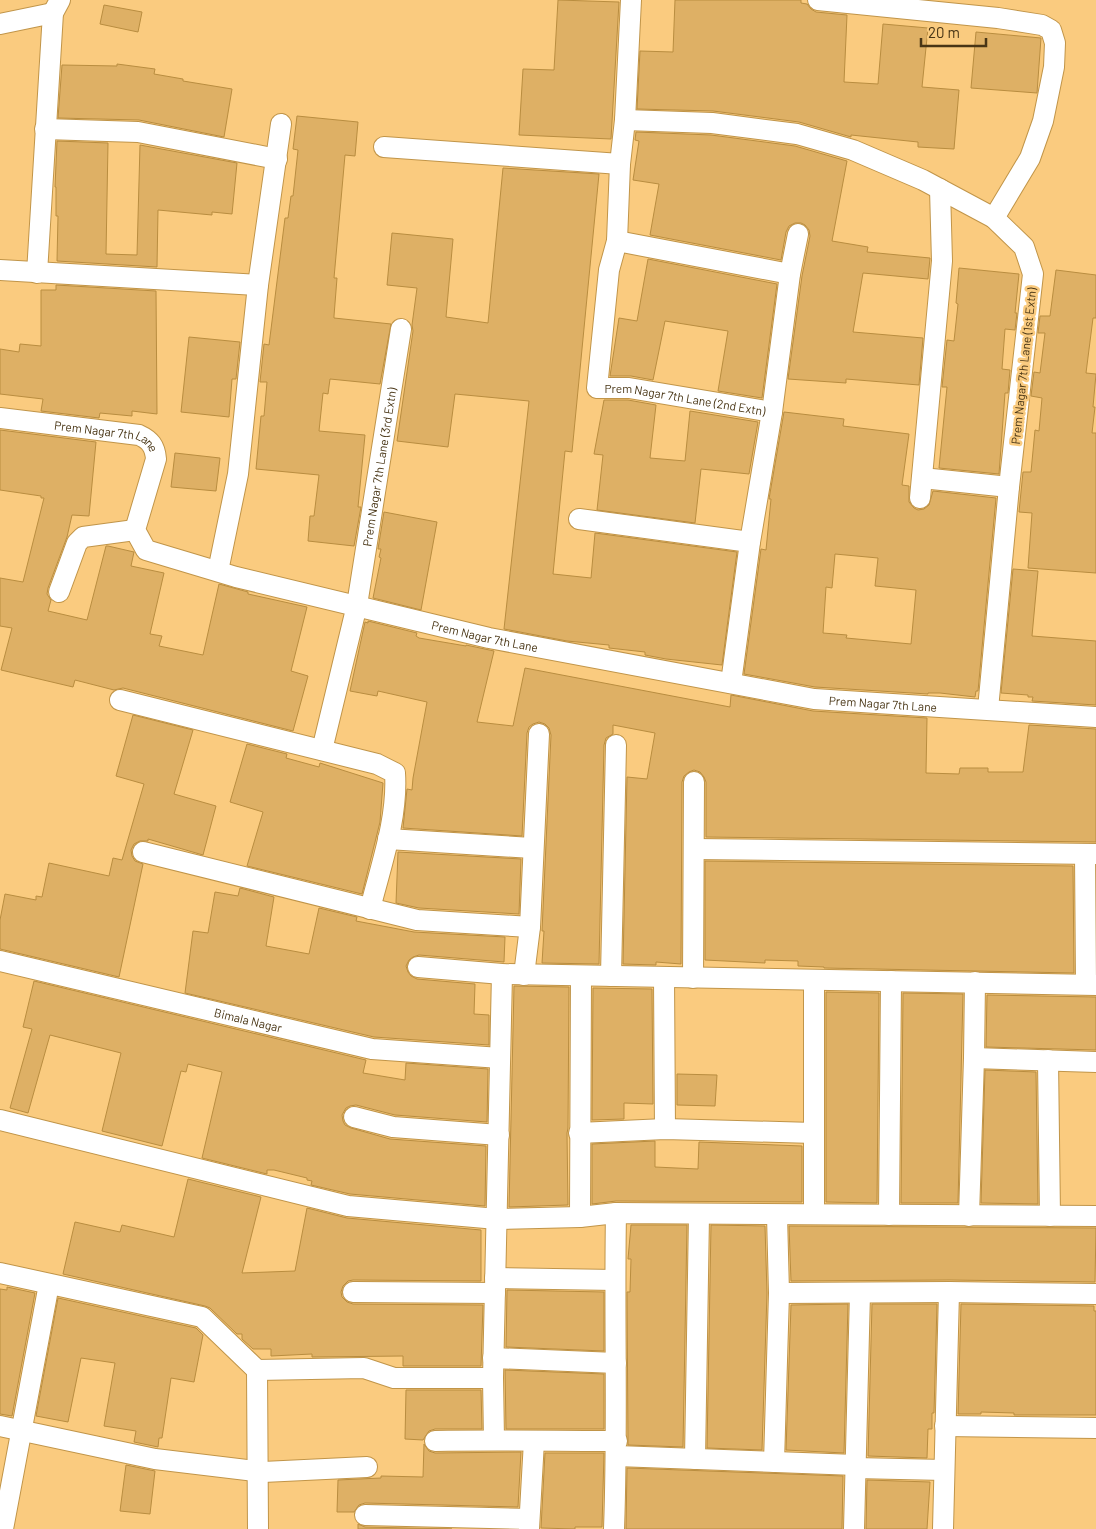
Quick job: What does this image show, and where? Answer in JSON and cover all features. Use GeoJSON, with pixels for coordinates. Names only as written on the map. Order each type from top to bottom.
{"type":"FeatureCollection","features":[{"type":"Feature","properties":{"kind":"street"},"geometry":{"type":"LineString","coordinates":[[631,0],[617,241],[790,274]]}},
{"type":"Feature","properties":{"kind":"street"},"geometry":{"type":"LineString","coordinates":[[624,120],[712,123],[797,134],[853,150],[923,180],[994,218],[1030,158],[1043,120],[1054,67],[1055,43],[1052,30],[1042,24],[998,18],[818,0]]}},
{"type":"Feature","properties":{"kind":"street"},"geometry":{"type":"LineString","coordinates":[[0,24],[56,6],[45,129],[37,273]]}},
{"type":"Feature","properties":{"kind":"street"},"geometry":{"type":"LineString","coordinates":[[218,571],[238,474],[258,285],[281,124]]}},
{"type":"Feature","properties":{"kind":"street"},"geometry":{"type":"LineString","coordinates":[[45,129],[138,132],[276,159]]}},
{"type":"Feature","properties":{"kind":"street"},"geometry":{"type":"LineString","coordinates":[[384,147],[620,164]]}},
{"type":"Feature","properties":{"kind":"street"},"geometry":{"type":"LineString","coordinates":[[920,498],[942,262],[940,189]]}},
{"type":"Feature","properties":{"kind":"street","name":"Prem Nagar 7th Lane (1st Extn)"},"geometry":{"type":"LineString","coordinates":[[988,709],[1034,274],[1024,247],[994,218]]}},
{"type":"Feature","properties":{"kind":"street","name":"Prem Nagar 7th Lane (2nd Extn)"},"geometry":{"type":"LineString","coordinates":[[731,683],[750,542],[772,412],[790,274],[798,234]]}},
{"type":"Feature","properties":{"kind":"street","name":"Prem Nagar 7th Lane (2nd Extn)"},"geometry":{"type":"LineString","coordinates":[[617,241],[609,270],[597,388],[629,388],[772,412]]}},
{"type":"Feature","properties":{"kind":"street"},"geometry":{"type":"LineString","coordinates":[[0,270],[258,285]]}},
{"type":"Feature","properties":{"kind":"street","name":"Prem Nagar 7th Lane (3rd Extn)"},"geometry":{"type":"LineString","coordinates":[[322,750],[357,605],[401,329]]}},
{"type":"Feature","properties":{"kind":"street","name":"Prem Nagar 7th Lane"},"geometry":{"type":"LineString","coordinates":[[0,418],[139,435],[149,440],[155,451],[156,458],[135,530],[146,550],[218,571],[489,638],[814,699],[1096,717]]}},
{"type":"Feature","properties":{"kind":"street"},"geometry":{"type":"LineString","coordinates":[[922,478],[1010,487]]}},
{"type":"Feature","properties":{"kind":"street"},"geometry":{"type":"LineString","coordinates":[[579,519],[750,542]]}},
{"type":"Feature","properties":{"kind":"street"},"geometry":{"type":"LineString","coordinates":[[59,592],[77,543],[82,537],[135,530]]}},
{"type":"Feature","properties":{"kind":"street"},"geometry":{"type":"LineString","coordinates":[[120,700],[377,764],[396,773],[396,790],[388,839],[370,908]]}},
{"type":"Feature","properties":{"kind":"street"},"geometry":{"type":"LineString","coordinates":[[524,975],[530,926],[532,848],[539,734]]}},
{"type":"Feature","properties":{"kind":"street"},"geometry":{"type":"LineString","coordinates":[[611,976],[616,746]]}},
{"type":"Feature","properties":{"kind":"street"},"geometry":{"type":"LineString","coordinates":[[693,978],[694,782]]}},
{"type":"Feature","properties":{"kind":"street"},"geometry":{"type":"LineString","coordinates":[[388,839],[532,848]]}},
{"type":"Feature","properties":{"kind":"street"},"geometry":{"type":"LineString","coordinates":[[418,967],[524,975],[1091,984],[1091,854],[694,849]]}},
{"type":"Feature","properties":{"kind":"street"},"geometry":{"type":"LineString","coordinates":[[143,852],[417,920],[530,926]]}},
{"type":"Feature","properties":{"kind":"street","name":"Bimala Nagar"},"geometry":{"type":"LineString","coordinates":[[0,961],[372,1049],[500,1058]]}},
{"type":"Feature","properties":{"kind":"street"},"geometry":{"type":"LineString","coordinates":[[494,1440],[492,1378],[502,974]]}},
{"type":"Feature","properties":{"kind":"street"},"geometry":{"type":"LineString","coordinates":[[580,1217],[581,976]]}},
{"type":"Feature","properties":{"kind":"street"},"geometry":{"type":"LineString","coordinates":[[664,977],[665,1129]]}},
{"type":"Feature","properties":{"kind":"street"},"geometry":{"type":"LineString","coordinates":[[814,980],[814,1214]]}},
{"type":"Feature","properties":{"kind":"street"},"geometry":{"type":"LineString","coordinates":[[889,1215],[891,981]]}},
{"type":"Feature","properties":{"kind":"street"},"geometry":{"type":"LineString","coordinates":[[968,1216],[975,982]]}},
{"type":"Feature","properties":{"kind":"street"},"geometry":{"type":"LineString","coordinates":[[974,1058],[1096,1062]]}},
{"type":"Feature","properties":{"kind":"street"},"geometry":{"type":"LineString","coordinates":[[1048,1060],[1050,1216]]}},
{"type":"Feature","properties":{"kind":"street"},"geometry":{"type":"LineString","coordinates":[[354,1117],[393,1127],[498,1135]]}},
{"type":"Feature","properties":{"kind":"street"},"geometry":{"type":"LineString","coordinates":[[0,1120],[348,1206],[497,1219],[616,1214],[1096,1216]]}},
{"type":"Feature","properties":{"kind":"street"},"geometry":{"type":"LineString","coordinates":[[579,1133],[665,1129],[814,1133]]}},
{"type":"Feature","properties":{"kind":"street"},"geometry":{"type":"LineString","coordinates":[[614,1529],[617,1448],[616,1214]]}},
{"type":"Feature","properties":{"kind":"street"},"geometry":{"type":"LineString","coordinates":[[695,1459],[699,1214]]}},
{"type":"Feature","properties":{"kind":"street"},"geometry":{"type":"LineString","coordinates":[[774,1462],[780,1293],[777,1215]]}},
{"type":"Feature","properties":{"kind":"street"},"geometry":{"type":"LineString","coordinates":[[0,1273],[202,1317],[257,1370],[364,1368],[394,1378],[492,1378]]}},
{"type":"Feature","properties":{"kind":"street"},"geometry":{"type":"LineString","coordinates":[[353,1292],[615,1280]]}},
{"type":"Feature","properties":{"kind":"street"},"geometry":{"type":"LineString","coordinates":[[3,1529],[49,1284]]}},
{"type":"Feature","properties":{"kind":"street"},"geometry":{"type":"LineString","coordinates":[[780,1293],[949,1292],[1096,1294]]}},
{"type":"Feature","properties":{"kind":"street"},"geometry":{"type":"LineString","coordinates":[[943,1529],[949,1292]]}},
{"type":"Feature","properties":{"kind":"street"},"geometry":{"type":"LineString","coordinates":[[854,1529],[860,1293]]}},
{"type":"Feature","properties":{"kind":"street"},"geometry":{"type":"LineString","coordinates":[[493,1358],[616,1363]]}},
{"type":"Feature","properties":{"kind":"street"},"geometry":{"type":"LineString","coordinates":[[257,1370],[258,1529]]}},
{"type":"Feature","properties":{"kind":"street"},"geometry":{"type":"LineString","coordinates":[[0,1426],[156,1459],[263,1472],[366,1467]]}},
{"type":"Feature","properties":{"kind":"street"},"geometry":{"type":"LineString","coordinates":[[945,1426],[1096,1428]]}},
{"type":"Feature","properties":{"kind":"street"},"geometry":{"type":"LineString","coordinates":[[435,1441],[534,1441],[617,1448],[695,1459],[944,1470]]}},
{"type":"Feature","properties":{"kind":"street"},"geometry":{"type":"LineString","coordinates":[[365,1516],[529,1524],[534,1441]]}},
{"type":"Feature","properties":{"kind":"building"},"geometry":{"type":"Polygon","coordinates":[[[558,0],[619,2],[611,139],[519,135],[523,69],[554,70],[558,0]]]}},
{"type":"Feature","properties":{"kind":"building"},"geometry":{"type":"Polygon","coordinates":[[[675,0],[801,0],[801,3],[807,4],[816,12],[847,15],[844,82],[878,84],[883,24],[928,28],[922,87],[959,90],[954,149],[918,147],[918,142],[851,135],[851,137],[799,122],[713,111],[637,109],[640,51],[673,52],[675,0]]]}},
{"type":"Feature","properties":{"kind":"building"},"geometry":{"type":"Polygon","coordinates":[[[104,5],[142,12],[138,32],[100,24],[104,5]]]}},
{"type":"Feature","properties":{"kind":"building"},"geometry":{"type":"Polygon","coordinates":[[[976,32],[1041,38],[1037,93],[971,88],[976,32]]]}},
{"type":"Feature","properties":{"kind":"building"},"geometry":{"type":"Polygon","coordinates":[[[117,64],[155,69],[154,74],[232,89],[224,137],[139,120],[58,118],[62,65],[117,66],[117,64]]]}},
{"type":"Feature","properties":{"kind":"building"},"geometry":{"type":"Polygon","coordinates":[[[297,116],[358,122],[355,156],[345,155],[334,278],[337,278],[334,318],[391,324],[380,384],[330,379],[328,394],[323,393],[319,431],[365,435],[358,507],[361,507],[354,546],[308,541],[310,516],[314,516],[319,475],[256,469],[261,416],[264,416],[267,382],[260,382],[264,344],[269,345],[285,218],[288,218],[291,196],[293,196],[298,150],[293,149],[297,116]]]}},
{"type":"Feature","properties":{"kind":"building"},"geometry":{"type":"Polygon","coordinates":[[[636,132],[711,135],[795,146],[847,161],[832,241],[868,247],[867,252],[930,258],[928,279],[863,273],[853,332],[923,338],[919,385],[846,379],[846,383],[788,379],[802,276],[810,236],[809,230],[801,223],[789,226],[786,232],[781,260],[650,235],[659,184],[633,180],[639,141],[635,140],[636,132]]]}},
{"type":"Feature","properties":{"kind":"building"},"geometry":{"type":"Polygon","coordinates":[[[57,141],[108,143],[106,254],[137,255],[140,145],[237,163],[232,214],[212,212],[212,215],[158,210],[157,267],[57,261],[58,216],[56,216],[55,187],[57,141]]]}},
{"type":"Feature","properties":{"kind":"building"},"geometry":{"type":"Polygon","coordinates":[[[503,168],[599,174],[572,452],[565,451],[553,574],[591,578],[595,533],[737,552],[722,665],[666,659],[645,655],[645,652],[609,648],[609,645],[567,641],[504,629],[529,401],[455,394],[448,447],[397,441],[413,331],[412,325],[417,288],[387,285],[392,233],[453,239],[446,317],[488,323],[503,168]]]}},
{"type":"Feature","properties":{"kind":"building"},"geometry":{"type":"Polygon","coordinates":[[[648,259],[777,284],[762,398],[718,391],[728,331],[665,321],[653,380],[631,376],[610,376],[619,318],[637,321],[648,259]]]}},
{"type":"Feature","properties":{"kind":"building"},"geometry":{"type":"Polygon","coordinates":[[[959,268],[1019,274],[1015,330],[1005,329],[1002,369],[1010,370],[1008,393],[1005,393],[999,474],[939,468],[947,387],[942,387],[947,340],[954,341],[959,268]]]}},
{"type":"Feature","properties":{"kind":"building"},"geometry":{"type":"Polygon","coordinates":[[[1056,270],[1096,275],[1096,318],[1093,318],[1086,373],[1096,374],[1092,433],[1096,433],[1096,573],[1028,568],[1032,513],[1019,512],[1023,472],[1031,472],[1035,430],[1039,431],[1042,398],[1031,396],[1034,372],[1040,373],[1045,333],[1038,333],[1040,316],[1050,316],[1056,270]]]}},
{"type":"Feature","properties":{"kind":"building"},"geometry":{"type":"Polygon","coordinates":[[[56,285],[156,291],[157,414],[132,411],[132,416],[100,413],[99,418],[41,411],[43,399],[0,394],[0,349],[19,352],[20,344],[41,346],[41,290],[56,290],[56,285]]]}},
{"type":"Feature","properties":{"kind":"building"},"geometry":{"type":"Polygon","coordinates":[[[189,337],[240,342],[236,379],[232,379],[229,417],[181,412],[189,337]]]}},
{"type":"Feature","properties":{"kind":"building"},"geometry":{"type":"Polygon","coordinates":[[[604,400],[628,400],[656,405],[650,458],[685,461],[690,411],[758,422],[749,474],[701,469],[695,523],[597,510],[603,455],[594,454],[604,400]]]}},
{"type":"Feature","properties":{"kind":"building"},"geometry":{"type":"Polygon","coordinates":[[[784,412],[844,419],[843,426],[909,434],[902,485],[909,486],[909,502],[918,510],[924,509],[929,505],[933,491],[996,498],[978,691],[976,691],[975,697],[940,693],[928,694],[815,687],[744,674],[761,549],[766,550],[771,499],[769,499],[784,412]],[[835,554],[832,588],[826,587],[823,633],[847,635],[846,638],[911,644],[916,590],[875,586],[878,558],[835,554]]]}},
{"type":"Feature","properties":{"kind":"building"},"geometry":{"type":"Polygon","coordinates":[[[0,430],[96,442],[89,516],[72,515],[67,537],[48,588],[47,594],[51,600],[48,611],[87,620],[106,546],[134,552],[131,566],[164,573],[150,634],[162,636],[159,646],[203,655],[219,584],[248,592],[248,594],[307,607],[291,671],[308,676],[293,731],[123,688],[114,690],[75,680],[73,687],[1,670],[12,628],[0,626],[0,578],[23,582],[44,498],[0,490],[0,430]]]}},
{"type":"Feature","properties":{"kind":"building"},"geometry":{"type":"Polygon","coordinates":[[[175,453],[220,458],[216,491],[171,487],[175,453]]]}},
{"type":"Feature","properties":{"kind":"building"},"geometry":{"type":"Polygon","coordinates":[[[384,512],[437,522],[421,610],[373,598],[381,558],[379,557],[381,549],[378,549],[384,512]]]}},
{"type":"Feature","properties":{"kind":"building"},"geometry":{"type":"Polygon","coordinates":[[[1013,569],[1038,571],[1032,636],[1096,641],[1096,705],[1032,701],[1033,697],[1028,697],[1028,695],[1001,693],[1013,569]]]}},
{"type":"Feature","properties":{"kind":"building"},"geometry":{"type":"Polygon","coordinates":[[[368,621],[417,633],[416,636],[419,638],[494,651],[477,722],[513,726],[525,668],[730,707],[731,695],[813,711],[927,718],[926,773],[959,774],[960,768],[988,768],[988,772],[1023,772],[1029,725],[1096,729],[1096,842],[706,837],[706,782],[700,772],[694,770],[684,776],[682,782],[681,964],[656,962],[656,965],[623,964],[627,777],[647,779],[655,733],[613,725],[613,734],[606,738],[604,745],[599,964],[542,963],[551,735],[549,728],[539,722],[529,727],[527,733],[522,836],[403,828],[407,789],[412,790],[427,702],[378,691],[377,696],[350,691],[365,622],[368,623],[368,621]]]}},
{"type":"Feature","properties":{"kind":"building"},"geometry":{"type":"Polygon","coordinates":[[[133,715],[193,730],[174,794],[216,806],[203,855],[148,839],[148,841],[140,841],[134,844],[131,850],[132,856],[135,861],[143,864],[119,977],[0,949],[0,920],[5,894],[36,900],[36,896],[42,897],[49,863],[109,876],[113,858],[122,860],[144,784],[116,776],[133,715]]]}},
{"type":"Feature","properties":{"kind":"building"},"geometry":{"type":"Polygon","coordinates":[[[247,744],[287,754],[286,758],[319,767],[320,763],[383,783],[380,822],[362,894],[247,866],[263,812],[230,802],[247,744]]]}},
{"type":"Feature","properties":{"kind":"building"},"geometry":{"type":"Polygon","coordinates":[[[398,852],[521,859],[519,914],[419,908],[396,903],[398,852]]]}},
{"type":"Feature","properties":{"kind":"building"},"geometry":{"type":"Polygon","coordinates":[[[705,861],[1073,866],[1074,973],[824,968],[798,966],[798,961],[765,960],[765,963],[705,960],[705,861]]]}},
{"type":"Feature","properties":{"kind":"building"},"geometry":{"type":"Polygon","coordinates":[[[240,888],[274,897],[266,946],[309,954],[319,908],[357,917],[356,921],[414,932],[505,937],[504,962],[419,955],[409,960],[406,966],[411,976],[417,979],[475,984],[474,1014],[489,1015],[489,1045],[374,1037],[185,993],[193,931],[208,933],[215,892],[238,896],[240,888]]]}},
{"type":"Feature","properties":{"kind":"building"},"geometry":{"type":"Polygon","coordinates":[[[34,981],[366,1060],[363,1073],[405,1080],[406,1063],[488,1069],[487,1122],[395,1115],[356,1105],[346,1108],[342,1115],[345,1125],[351,1128],[390,1139],[486,1146],[485,1206],[350,1194],[311,1185],[312,1181],[307,1180],[307,1178],[274,1170],[267,1170],[267,1174],[202,1158],[222,1072],[188,1064],[186,1072],[181,1071],[162,1146],[102,1131],[121,1053],[50,1035],[28,1113],[10,1108],[32,1029],[23,1027],[34,981]]]}},
{"type":"Feature","properties":{"kind":"building"},"geometry":{"type":"Polygon","coordinates":[[[514,986],[569,987],[568,1205],[509,1207],[514,986]]]}},
{"type":"Feature","properties":{"kind":"building"},"geometry":{"type":"Polygon","coordinates":[[[593,988],[652,989],[653,1104],[624,1103],[624,1119],[592,1120],[593,988]]]}},
{"type":"Feature","properties":{"kind":"building"},"geometry":{"type":"Polygon","coordinates":[[[826,992],[879,993],[877,1203],[826,1202],[826,992]]]}},
{"type":"Feature","properties":{"kind":"building"},"geometry":{"type":"Polygon","coordinates":[[[903,993],[963,994],[958,1203],[901,1203],[903,993]]]}},
{"type":"Feature","properties":{"kind":"building"},"geometry":{"type":"Polygon","coordinates":[[[987,995],[1096,997],[1096,1050],[986,1047],[987,995]]]}},
{"type":"Feature","properties":{"kind":"building"},"geometry":{"type":"Polygon","coordinates":[[[985,1070],[1036,1072],[1038,1204],[981,1203],[985,1070]]]}},
{"type":"Feature","properties":{"kind":"building"},"geometry":{"type":"Polygon","coordinates":[[[677,1074],[717,1075],[715,1106],[677,1105],[677,1074]]]}},
{"type":"Feature","properties":{"kind":"building"},"geometry":{"type":"Polygon","coordinates":[[[655,1141],[655,1167],[698,1169],[699,1142],[802,1146],[802,1202],[616,1201],[592,1204],[592,1144],[655,1141]]]}},
{"type":"Feature","properties":{"kind":"building"},"geometry":{"type":"Polygon","coordinates":[[[188,1179],[261,1197],[242,1273],[295,1271],[307,1208],[347,1218],[481,1230],[481,1281],[353,1280],[348,1281],[343,1286],[341,1292],[342,1297],[347,1302],[353,1304],[483,1305],[481,1366],[403,1366],[403,1356],[312,1357],[312,1354],[271,1356],[271,1349],[253,1349],[242,1339],[242,1334],[237,1334],[210,1308],[205,1306],[63,1274],[75,1222],[120,1232],[122,1225],[174,1237],[188,1179]]]}},
{"type":"Feature","properties":{"kind":"building"},"geometry":{"type":"Polygon","coordinates":[[[631,1225],[687,1225],[683,1447],[628,1445],[627,1292],[630,1292],[631,1259],[628,1259],[631,1225]]]}},
{"type":"Feature","properties":{"kind":"building"},"geometry":{"type":"Polygon","coordinates":[[[711,1225],[765,1226],[767,1293],[762,1450],[707,1448],[711,1225]]]}},
{"type":"Feature","properties":{"kind":"building"},"geometry":{"type":"Polygon","coordinates":[[[789,1226],[1096,1228],[1095,1282],[949,1280],[791,1281],[789,1226]]]}},
{"type":"Feature","properties":{"kind":"building"},"geometry":{"type":"Polygon","coordinates":[[[7,1287],[35,1293],[12,1416],[0,1414],[0,1289],[7,1290],[7,1287]]]}},
{"type":"Feature","properties":{"kind":"building"},"geometry":{"type":"Polygon","coordinates":[[[507,1290],[604,1292],[604,1351],[506,1347],[507,1290]]]}},
{"type":"Feature","properties":{"kind":"building"},"geometry":{"type":"Polygon","coordinates":[[[58,1298],[196,1328],[203,1335],[194,1382],[171,1378],[162,1438],[159,1438],[158,1447],[134,1442],[136,1431],[104,1426],[115,1363],[81,1358],[68,1422],[36,1416],[58,1298]]]}},
{"type":"Feature","properties":{"kind":"building"},"geometry":{"type":"Polygon","coordinates":[[[848,1304],[844,1453],[786,1450],[791,1305],[848,1304]]]}},
{"type":"Feature","properties":{"kind":"building"},"geometry":{"type":"Polygon","coordinates":[[[872,1304],[937,1304],[934,1413],[932,1413],[932,1429],[928,1429],[927,1458],[868,1456],[872,1304]]]}},
{"type":"Feature","properties":{"kind":"building"},"geometry":{"type":"Polygon","coordinates":[[[961,1304],[1094,1306],[1094,1311],[1096,1311],[1096,1415],[1014,1415],[1014,1413],[981,1412],[981,1414],[958,1414],[961,1304]]]}},
{"type":"Feature","properties":{"kind":"building"},"geometry":{"type":"Polygon","coordinates":[[[505,1370],[604,1374],[604,1429],[506,1429],[505,1370]]]}},
{"type":"Feature","properties":{"kind":"building"},"geometry":{"type":"Polygon","coordinates":[[[406,1390],[481,1390],[482,1429],[435,1429],[429,1431],[423,1440],[405,1439],[406,1390]]]}},
{"type":"Feature","properties":{"kind":"building"},"geometry":{"type":"Polygon","coordinates":[[[424,1444],[429,1451],[435,1453],[521,1452],[518,1507],[365,1503],[359,1505],[354,1512],[337,1512],[338,1480],[381,1478],[381,1476],[423,1477],[424,1444]]]}},
{"type":"Feature","properties":{"kind":"building"},"geometry":{"type":"Polygon","coordinates":[[[545,1453],[604,1453],[602,1527],[575,1527],[575,1529],[541,1528],[545,1453]]]}},
{"type":"Feature","properties":{"kind":"building"},"geometry":{"type":"Polygon","coordinates":[[[126,1465],[155,1471],[150,1514],[120,1511],[126,1465]]]}},
{"type":"Feature","properties":{"kind":"building"},"geometry":{"type":"Polygon","coordinates":[[[627,1468],[843,1476],[842,1529],[626,1529],[627,1468]]]}},
{"type":"Feature","properties":{"kind":"building"},"geometry":{"type":"Polygon","coordinates":[[[867,1480],[930,1482],[927,1529],[866,1529],[867,1480]]]}},
{"type":"Feature","properties":{"kind":"building"},"geometry":{"type":"Polygon","coordinates":[[[358,1524],[365,1527],[452,1529],[358,1529],[358,1524]]]}}]}
